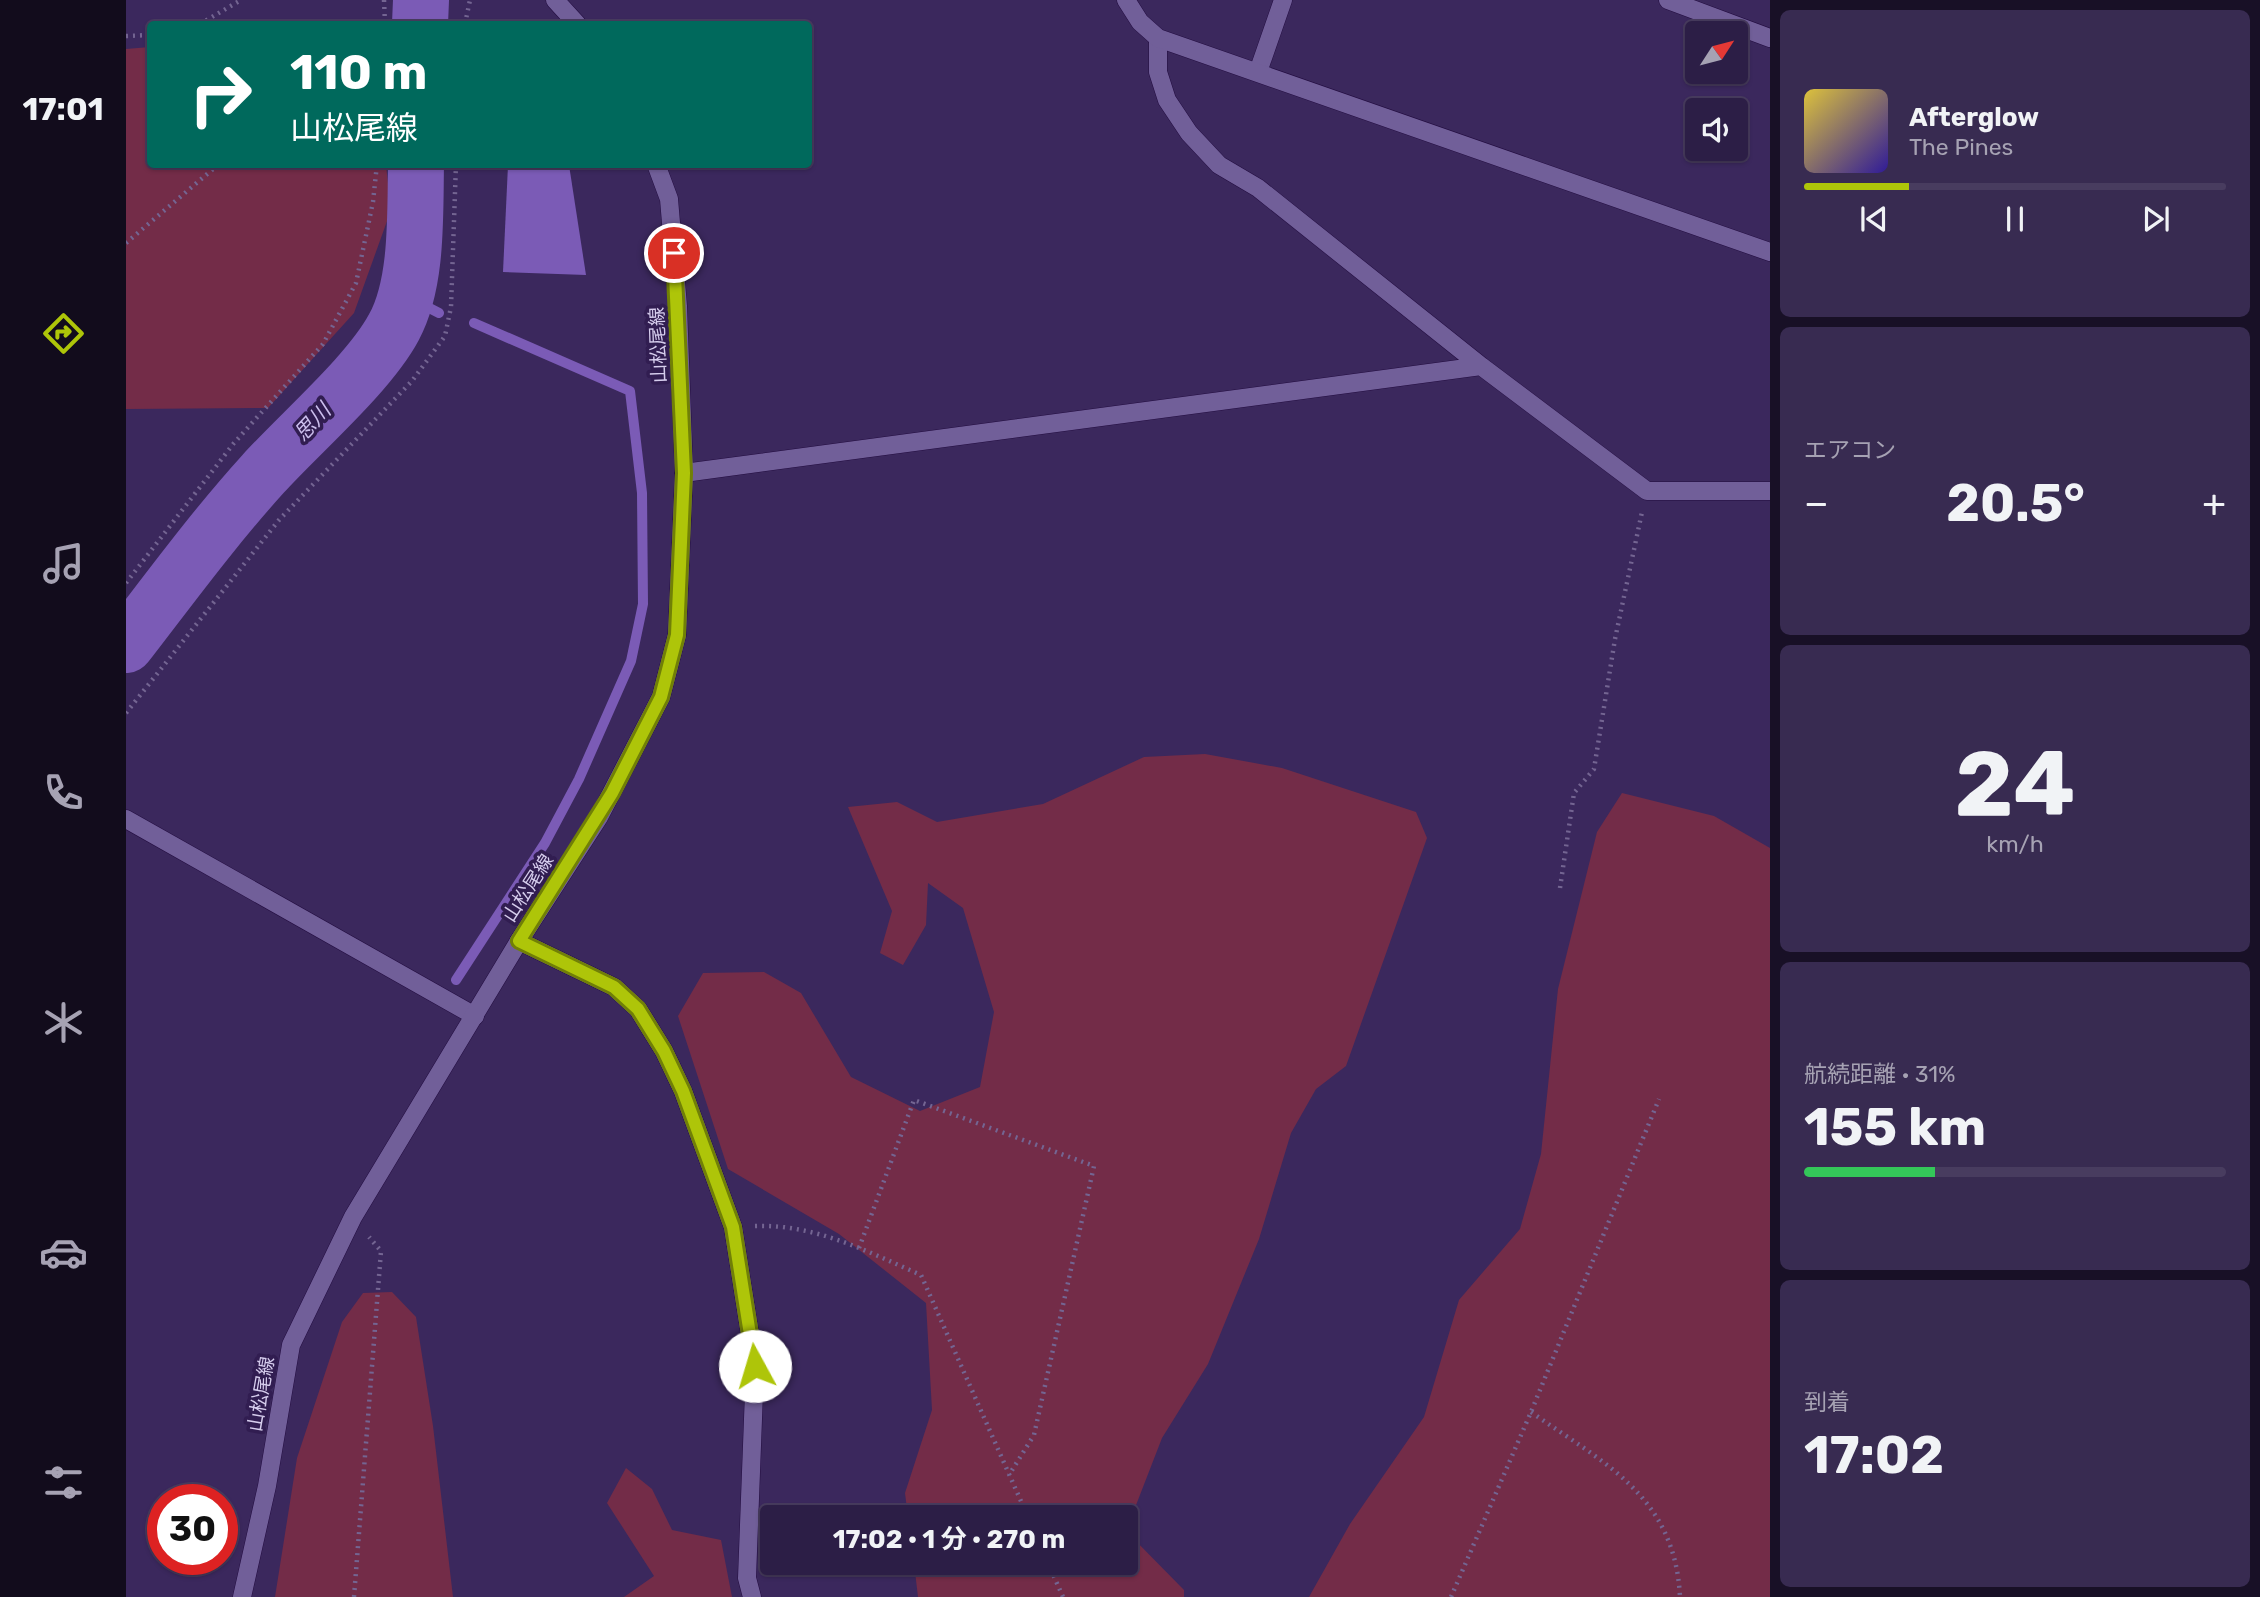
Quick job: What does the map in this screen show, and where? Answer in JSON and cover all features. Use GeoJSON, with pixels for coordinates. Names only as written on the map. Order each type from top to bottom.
{"type":"FeatureCollection","features":[{"type":"Feature","properties":{"kind":"street"},"geometry":{"type":"LineString","coordinates":[[1126,0],[1140,22],[1158,38],[1770,252]]}},
{"type":"Feature","properties":{"kind":"street"},"geometry":{"type":"LineString","coordinates":[[1258,72],[1283,0]]}},
{"type":"Feature","properties":{"kind":"street"},"geometry":{"type":"LineString","coordinates":[[1668,0],[1770,38]]}},
{"type":"Feature","properties":{"kind":"street"},"geometry":{"type":"LineString","coordinates":[[564,3],[576,21]]}},
{"type":"Feature","properties":{"kind":"street"},"geometry":{"type":"LineString","coordinates":[[1158,38],[1158,72],[1167,100],[1189,133],[1219,165],[1258,188],[1481,366],[1647,491],[1770,491]]}},
{"type":"Feature","properties":{"kind":"street","name":"山松尾線"},"geometry":{"type":"LineString","coordinates":[[242,1597],[267,1486],[291,1345],[353,1217],[519,941],[599,817],[661,697],[677,635],[684,473],[678,306],[669,199],[657,168]]}},
{"type":"Feature","properties":{"kind":"street"},"geometry":{"type":"LineString","coordinates":[[684,473],[1481,366]]}},
{"type":"Feature","properties":{"kind":"street"},"geometry":{"type":"LineString","coordinates":[[126,819],[475,1016]]}},
{"type":"Feature","properties":{"kind":"street"},"geometry":{"type":"LineString","coordinates":[[519,941],[614,987],[638,1009],[664,1051],[683,1091],[733,1227],[755,1366],[747,1578],[752,1597]]}},
{"type":"Feature","properties":{"kind":"path"},"geometry":{"type":"LineString","coordinates":[[205,21],[242,0]]}},
{"type":"Feature","properties":{"kind":"path"},"geometry":{"type":"LineString","coordinates":[[384,0],[385,21]]}},
{"type":"Feature","properties":{"kind":"path"},"geometry":{"type":"LineString","coordinates":[[466,21],[470,0]]}},
{"type":"Feature","properties":{"kind":"path"},"geometry":{"type":"LineString","coordinates":[[126,36],[147,35]]}},
{"type":"Feature","properties":{"kind":"path"},"geometry":{"type":"LineString","coordinates":[[126,243],[214,168]]}},
{"type":"Feature","properties":{"kind":"path"},"geometry":{"type":"LineString","coordinates":[[126,583],[234,443],[323,344],[356,283],[373,202],[377,168]]}},
{"type":"Feature","properties":{"kind":"path"},"geometry":{"type":"LineString","coordinates":[[126,713],[279,520],[412,381],[445,336],[452,295],[456,168]]}},
{"type":"Feature","properties":{"kind":"path"},"geometry":{"type":"LineString","coordinates":[[1560,888],[1574,793],[1594,769],[1615,639],[1647,491]]}},
{"type":"Feature","properties":{"kind":"path"},"geometry":{"type":"LineString","coordinates":[[1451,1597],[1531,1412],[1659,1099]]}},
{"type":"Feature","properties":{"kind":"path"},"geometry":{"type":"LineString","coordinates":[[859,1248],[914,1100],[1094,1166],[1034,1435],[1009,1475]]}},
{"type":"Feature","properties":{"kind":"path"},"geometry":{"type":"LineString","coordinates":[[353,1217],[381,1251],[354,1597]]}},
{"type":"Feature","properties":{"kind":"path"},"geometry":{"type":"LineString","coordinates":[[733,1227],[783,1225],[830,1235],[921,1275],[1023,1505]]}},
{"type":"Feature","properties":{"kind":"path"},"geometry":{"type":"LineString","coordinates":[[1531,1412],[1612,1468],[1646,1498],[1665,1531],[1678,1567],[1680,1597]]}},
{"type":"Feature","properties":{"kind":"path"},"geometry":{"type":"LineString","coordinates":[[1053,1575],[1063,1597]]}},
{"type":"Feature","properties":{"kind":"shaded area"},"geometry":{"type":"Polygon","coordinates":[[[147,47],[147,168],[386,168],[391,210],[354,313],[268,408],[126,409],[126,49],[147,47]]]}},
{"type":"Feature","properties":{"kind":"shaded area"},"geometry":{"type":"Polygon","coordinates":[[[508,168],[569,168],[586,275],[503,272],[508,168]]]}},
{"type":"Feature","properties":{"kind":"shaded area"},"geometry":{"type":"Polygon","coordinates":[[[1205,754],[1282,768],[1416,812],[1427,838],[1346,1066],[1316,1089],[1291,1133],[1259,1239],[1208,1364],[1162,1438],[1136,1505],[906,1505],[905,1493],[932,1410],[926,1303],[839,1234],[728,1169],[678,1016],[703,973],[764,972],[801,993],[851,1077],[920,1111],[980,1087],[994,1012],[963,908],[928,883],[926,925],[903,965],[880,953],[892,911],[848,807],[897,802],[937,822],[1043,804],[1144,757],[1205,754]]]}},
{"type":"Feature","properties":{"kind":"shaded area"},"geometry":{"type":"Polygon","coordinates":[[[1622,793],[1714,816],[1770,848],[1770,1597],[1309,1597],[1350,1524],[1424,1417],[1459,1300],[1520,1229],[1541,1154],[1558,989],[1597,832],[1622,793]]]}},
{"type":"Feature","properties":{"kind":"shaded area"},"geometry":{"type":"Polygon","coordinates":[[[392,1292],[416,1317],[433,1426],[453,1597],[275,1597],[297,1458],[342,1322],[363,1293],[392,1292]]]}},
{"type":"Feature","properties":{"kind":"shaded area"},"geometry":{"type":"Polygon","coordinates":[[[626,1468],[652,1489],[672,1530],[721,1540],[732,1597],[624,1597],[654,1576],[607,1503],[626,1468]]]}},
{"type":"Feature","properties":{"kind":"shaded area"},"geometry":{"type":"Polygon","coordinates":[[[1138,1543],[1184,1590],[1184,1597],[918,1597],[915,1575],[1138,1575],[1138,1543]]]}},
{"type":"Feature","properties":{"kind":"waterway","name":"思川"},"geometry":{"type":"LineString","coordinates":[[420,21],[421,0]]}},
{"type":"Feature","properties":{"kind":"waterway","name":"思川"},"geometry":{"type":"LineString","coordinates":[[126,645],[227,515],[368,364],[394,327],[407,290],[414,248],[416,168]]}},
{"type":"Feature","properties":{"kind":"waterway"},"geometry":{"type":"LineString","coordinates":[[406,296],[439,313]]}},
{"type":"Feature","properties":{"kind":"waterway"},"geometry":{"type":"LineString","coordinates":[[456,980],[545,843],[579,779],[631,661],[643,604],[642,493],[630,391],[474,323]]}},
{"type":"Feature","properties":{"kind":"route"},"geometry":{"type":"LineString","coordinates":[[674,253],[684,473],[677,635],[661,697],[612,793],[519,941],[614,987],[638,1009],[664,1051],[683,1091],[733,1227],[755,1366]]}}]}
